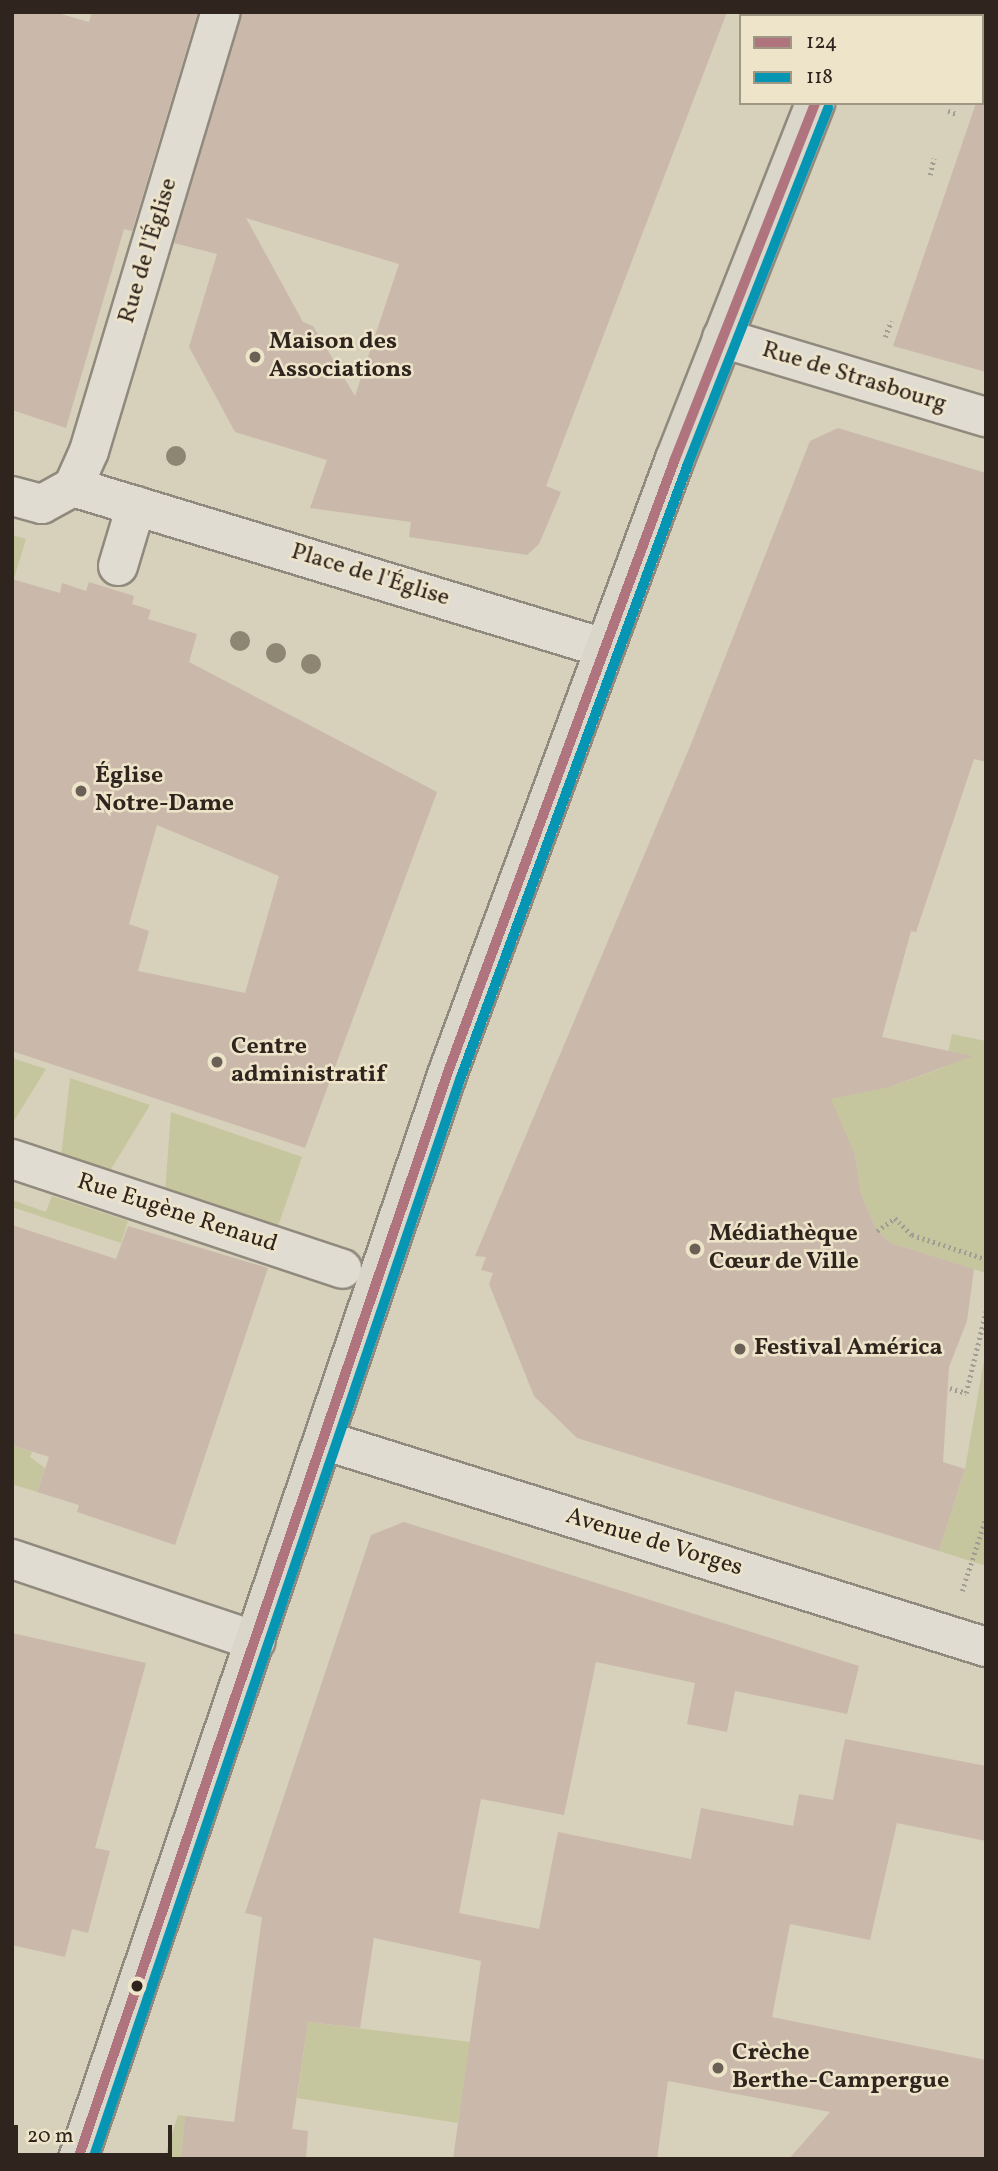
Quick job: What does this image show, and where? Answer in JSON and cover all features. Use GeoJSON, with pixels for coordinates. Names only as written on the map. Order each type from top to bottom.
{"type":"FeatureCollection","features":[{"type":"Feature","properties":{"kind":"main road"},"geometry":{"type":"LineString","coordinates":[[78,2159],[448,1072],[604,648],[814,105]]}},
{"type":"Feature","properties":{"kind":"street","name":"Rue de l'Église"},"geometry":{"type":"LineString","coordinates":[[73,487],[89,451],[221,12]]}},
{"type":"Feature","properties":{"kind":"street"},"geometry":{"type":"LineString","coordinates":[[979,12],[986,14]]}},
{"type":"Feature","properties":{"kind":"street","name":"Rue de Strasbourg"},"geometry":{"type":"LineString","coordinates":[[722,338],[986,417]]}},
{"type":"Feature","properties":{"kind":"street"},"geometry":{"type":"LineString","coordinates":[[12,496],[42,504],[73,487]]}},
{"type":"Feature","properties":{"kind":"street","name":"Place de l'Église"},"geometry":{"type":"LineString","coordinates":[[73,487],[604,648]]}},
{"type":"Feature","properties":{"kind":"street"},"geometry":{"type":"LineString","coordinates":[[118,566],[136,506]]}},
{"type":"Feature","properties":{"kind":"street","name":"Rue Eugène Renaud"},"geometry":{"type":"LineString","coordinates":[[12,1159],[342,1269]]}},
{"type":"Feature","properties":{"kind":"street","name":"Avenue de Vorges"},"geometry":{"type":"LineString","coordinates":[[323,1440],[986,1647]]}},
{"type":"Feature","properties":{"kind":"street"},"geometry":{"type":"LineString","coordinates":[[12,1559],[256,1641]]}},
{"type":"Feature","properties":{"kind":"path"},"geometry":{"type":"LineString","coordinates":[[948,111],[957,114]]}},
{"type":"Feature","properties":{"kind":"path"},"geometry":{"type":"LineString","coordinates":[[930,175],[934,158]]}},
{"type":"Feature","properties":{"kind":"path"},"geometry":{"type":"LineString","coordinates":[[882,344],[891,321]]}},
{"type":"Feature","properties":{"kind":"path"},"geometry":{"type":"LineString","coordinates":[[877,1231],[895,1217],[912,1235],[986,1259]]}},
{"type":"Feature","properties":{"kind":"path"},"geometry":{"type":"LineString","coordinates":[[950,1388],[966,1393],[986,1311]]}},
{"type":"Feature","properties":{"kind":"path"},"geometry":{"type":"LineString","coordinates":[[948,1635],[986,1517]]}},
{"type":"Feature","properties":{"kind":"green space"},"geometry":{"type":"Polygon","coordinates":[[[12,535],[26,539],[12,585],[12,535]]]}},
{"type":"Feature","properties":{"kind":"green space"},"geometry":{"type":"Polygon","coordinates":[[[952,1034],[986,1041],[986,1273],[891,1243],[877,1231],[861,1194],[855,1155],[821,1081],[890,1087],[907,1081],[945,1067],[952,1034]]]}},
{"type":"Feature","properties":{"kind":"green space"},"geometry":{"type":"Polygon","coordinates":[[[12,1058],[46,1069],[12,1124],[12,1058]]]}},
{"type":"Feature","properties":{"kind":"green space"},"geometry":{"type":"Polygon","coordinates":[[[70,1078],[150,1105],[108,1174],[61,1157],[70,1078]]]}},
{"type":"Feature","properties":{"kind":"green space"},"geometry":{"type":"Polygon","coordinates":[[[171,1112],[302,1157],[277,1229],[165,1192],[171,1112]]]}},
{"type":"Feature","properties":{"kind":"green space"},"geometry":{"type":"Polygon","coordinates":[[[52,1196],[128,1221],[121,1243],[12,1207],[12,1200],[46,1212],[52,1196]]]}},
{"type":"Feature","properties":{"kind":"green space"},"geometry":{"type":"Polygon","coordinates":[[[986,1349],[986,1566],[939,1551],[965,1469],[986,1349]]]}},
{"type":"Feature","properties":{"kind":"green space"},"geometry":{"type":"Polygon","coordinates":[[[12,1445],[32,1452],[30,1457],[45,1468],[37,1492],[12,1484],[12,1445]]]}},
{"type":"Feature","properties":{"kind":"green space"},"geometry":{"type":"Polygon","coordinates":[[[308,2022],[470,2042],[458,2123],[297,2098],[308,2022]]]}},
{"type":"Feature","properties":{"kind":"green space"},"geometry":{"type":"Polygon","coordinates":[[[178,2115],[185,2116],[181,2159],[164,2159],[178,2115]]]}},
{"type":"Feature","properties":{"kind":"building"},"geometry":{"type":"Polygon","coordinates":[[[12,12],[54,12],[89,22],[92,12],[198,12],[132,231],[124,229],[66,428],[12,410],[12,12]]]}},
{"type":"Feature","properties":{"kind":"building"},"geometry":{"type":"Polygon","coordinates":[[[242,12],[727,12],[546,486],[561,492],[539,544],[527,555],[409,537],[411,522],[310,508],[327,460],[235,432],[189,347],[217,254],[174,243],[242,12]],[[246,218],[303,322],[313,326],[355,396],[399,264],[246,218]]]}},
{"type":"Feature","properties":{"kind":"building"},"geometry":{"type":"Polygon","coordinates":[[[986,96],[986,372],[893,346],[975,105],[984,105],[986,96]]]}},
{"type":"Feature","properties":{"kind":"building"},"geometry":{"type":"Polygon","coordinates":[[[838,428],[986,473],[986,762],[974,759],[916,932],[911,931],[882,1037],[973,1056],[890,1087],[831,1099],[855,1155],[861,1194],[877,1231],[891,1243],[974,1269],[967,1321],[949,1367],[943,1462],[965,1469],[939,1551],[577,1438],[534,1396],[489,1284],[493,1273],[481,1270],[486,1257],[475,1256],[691,744],[810,441],[838,428]]]}},
{"type":"Feature","properties":{"kind":"building"},"geometry":{"type":"Polygon","coordinates":[[[12,579],[60,593],[62,583],[86,591],[89,582],[134,596],[132,604],[151,610],[148,619],[197,634],[189,662],[437,792],[305,1148],[12,1051],[12,579]],[[157,825],[129,924],[149,931],[138,971],[245,993],[279,876],[157,825]]]}},
{"type":"Feature","properties":{"kind":"building"},"geometry":{"type":"Polygon","coordinates":[[[12,1225],[116,1259],[128,1226],[268,1268],[175,1545],[77,1512],[79,1505],[37,1492],[49,1457],[12,1445],[12,1225]]]}},
{"type":"Feature","properties":{"kind":"building"},"geometry":{"type":"Polygon","coordinates":[[[404,1522],[859,1666],[847,1714],[735,1691],[727,1732],[687,1724],[695,1683],[596,1662],[564,1815],[481,1799],[459,1913],[539,1929],[558,1832],[691,1859],[701,1808],[793,1826],[799,1794],[833,1800],[845,1739],[986,1766],[986,1841],[897,1823],[870,1940],[790,1924],[772,2017],[986,2060],[986,2159],[789,2159],[830,2112],[668,2081],[657,2159],[453,2159],[481,1961],[374,1938],[360,2028],[308,2022],[292,2129],[308,2131],[306,2159],[181,2159],[185,2116],[234,2122],[262,1917],[245,1913],[371,1535],[404,1522]]]}},
{"type":"Feature","properties":{"kind":"building"},"geometry":{"type":"Polygon","coordinates":[[[12,1633],[146,1663],[95,1848],[110,1851],[88,1933],[72,1929],[65,1957],[12,1945],[12,1633]]]}},
{"type":"Feature","properties":{"kind":"transit line","name":"124"},"geometry":{"type":"LineString","coordinates":[[78,2159],[448,1072],[675,459],[814,105]]}},
{"type":"Feature","properties":{"kind":"transit line","name":"118"},"geometry":{"type":"LineString","coordinates":[[93,2159],[461,1077],[688,464],[828,108]]}},
{"type":"Feature","properties":{"kind":"place","name":"Maison des Associations"},"geometry":{"type":"Point","coordinates":[255,357]}},
{"type":"Feature","properties":{"kind":"place","name":"Église Notre-Dame"},"geometry":{"type":"Point","coordinates":[81,791]}},
{"type":"Feature","properties":{"kind":"place","name":"Centre administratif"},"geometry":{"type":"Point","coordinates":[217,1062]}},
{"type":"Feature","properties":{"kind":"place","name":"Médiathèque Cœur de Ville"},"geometry":{"type":"Point","coordinates":[695,1249]}},
{"type":"Feature","properties":{"kind":"place","name":"Festival América"},"geometry":{"type":"Point","coordinates":[740,1349]}},
{"type":"Feature","properties":{"kind":"place","name":"Crèche Berthe-Campergue"},"geometry":{"type":"Point","coordinates":[718,2068]}}]}
